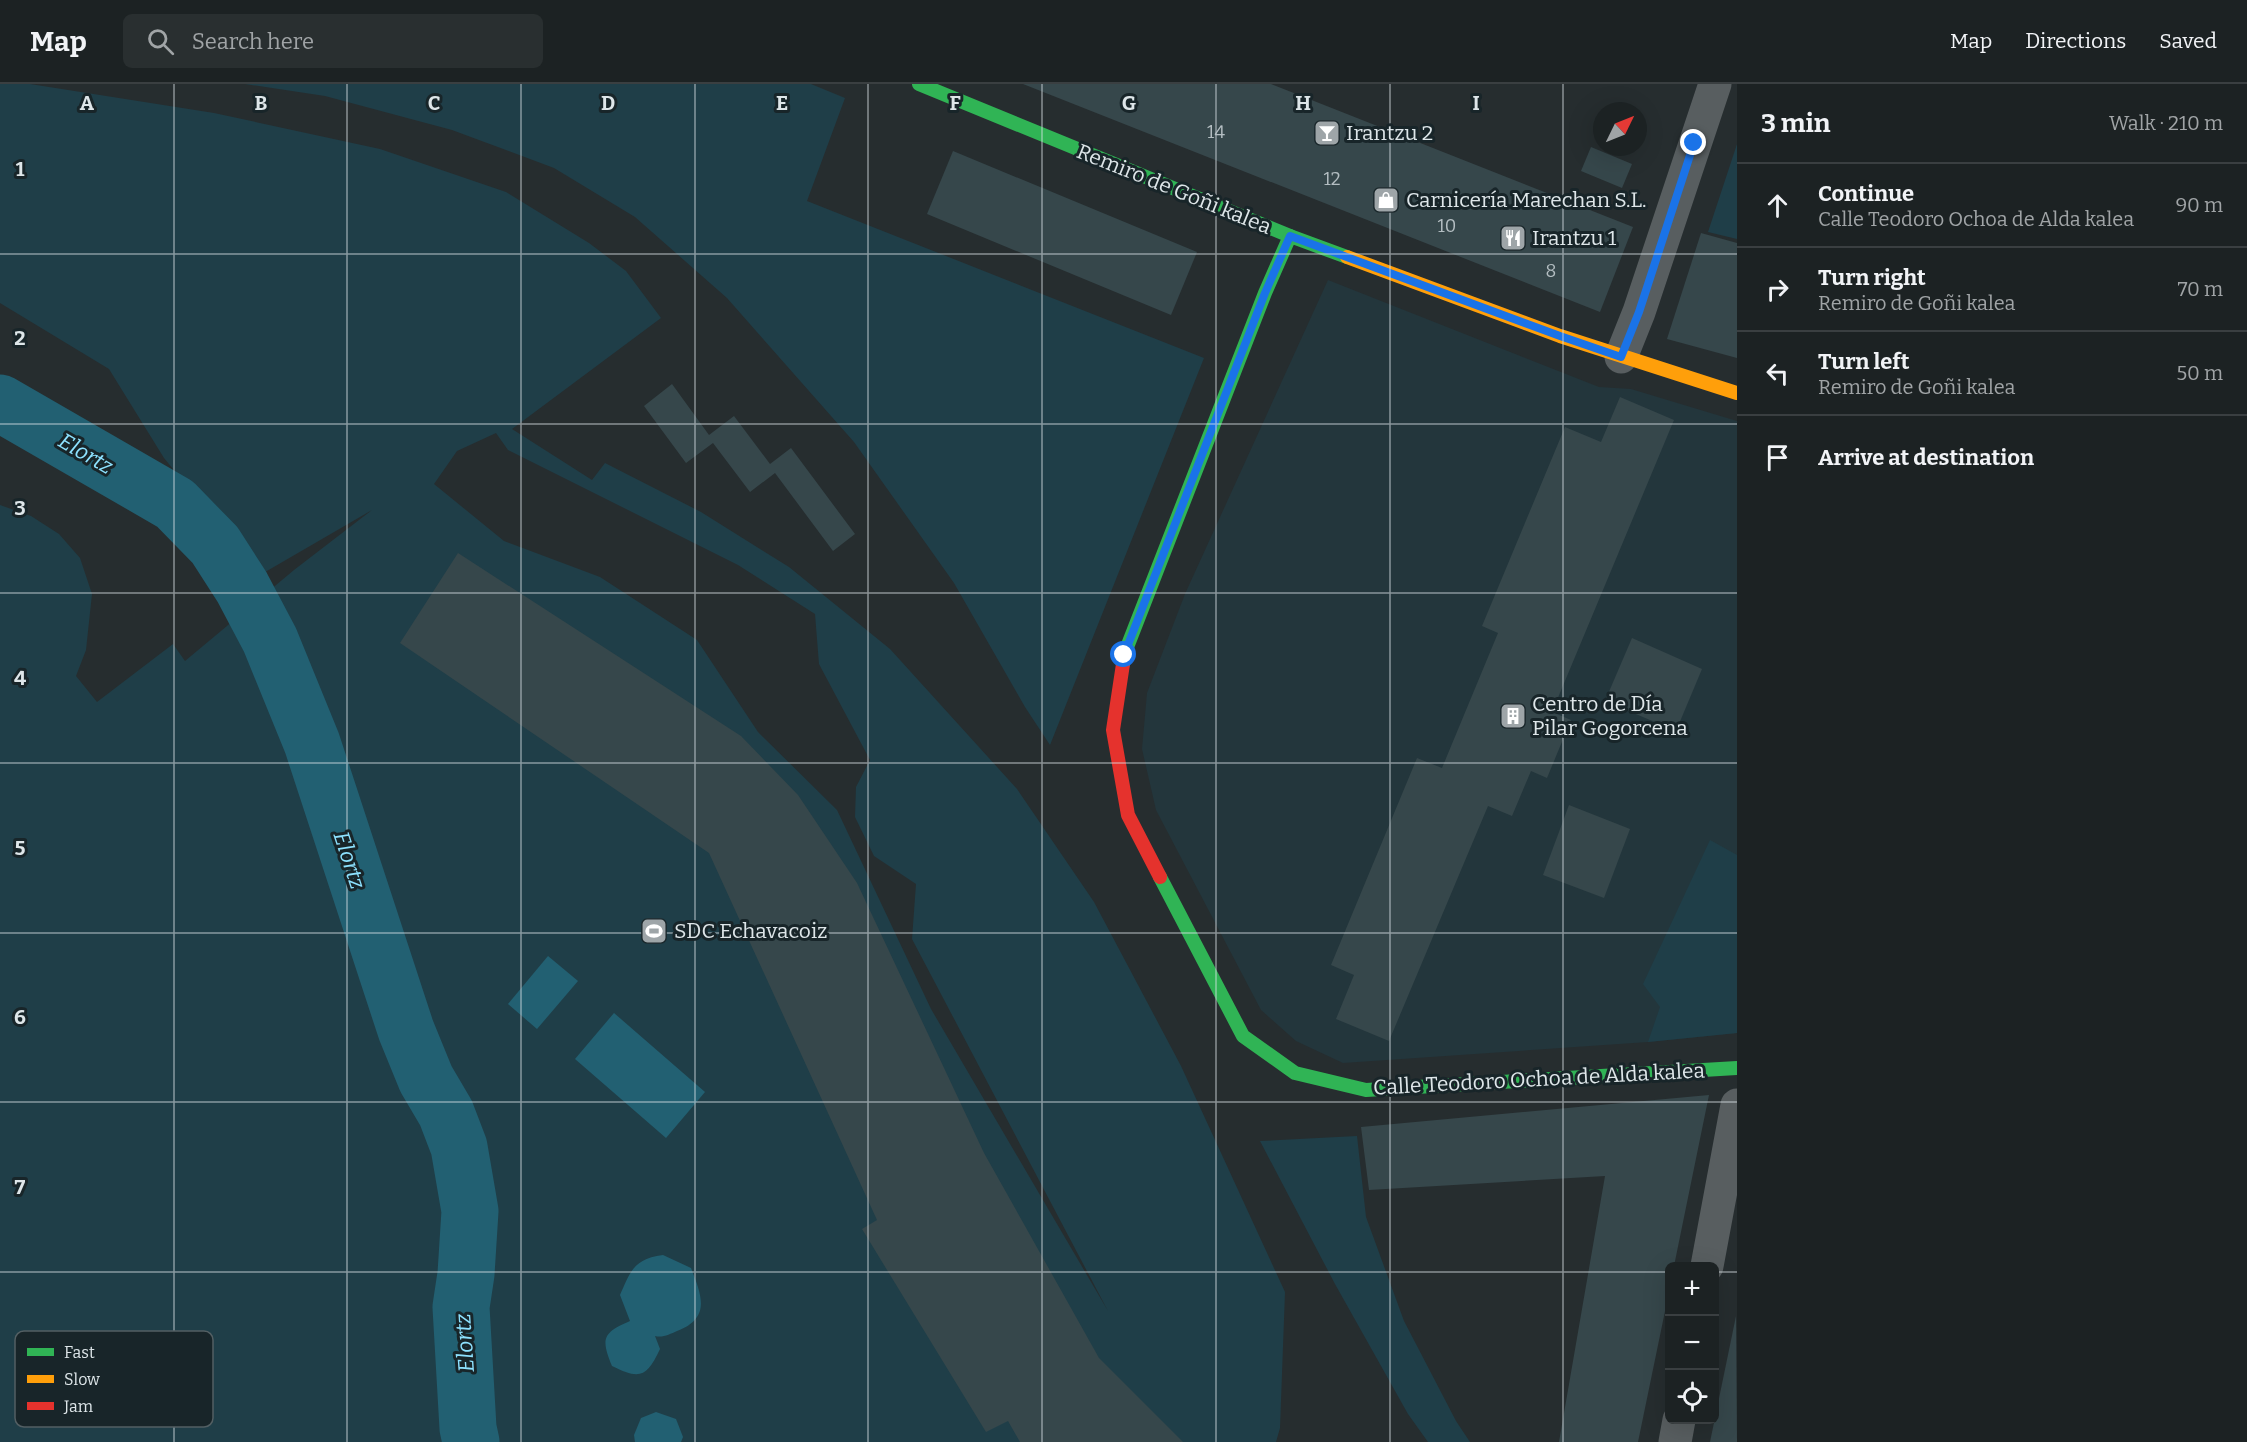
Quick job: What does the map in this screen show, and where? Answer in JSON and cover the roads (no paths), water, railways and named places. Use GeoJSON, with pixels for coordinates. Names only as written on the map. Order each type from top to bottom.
{"type":"FeatureCollection","features":[{"type":"Feature","properties":{"kind":"street"},"geometry":{"type":"LineString","coordinates":[[1621,357],[1639,312],[1714,84]]}},
{"type":"Feature","properties":{"kind":"street","name":"Remiro de Goñi kalea"},"geometry":{"type":"LineString","coordinates":[[928,86],[1290,236],[1560,336],[1737,393]]}},
{"type":"Feature","properties":{"kind":"street","name":"Calle Teodoro Ochoa de Alda kalea"},"geometry":{"type":"LineString","coordinates":[[1290,236],[1261,304],[1124,655],[1113,730],[1128,815],[1243,1036],[1295,1073],[1366,1090],[1737,1068]]}},
{"type":"Feature","properties":{"kind":"street"},"geometry":{"type":"LineString","coordinates":[[1708,1262],[1737,1105]]}},
{"type":"Feature","properties":{"kind":"street"},"geometry":{"type":"LineString","coordinates":[[1675,1442],[1678,1424]]}},
{"type":"Feature","properties":{"kind":"waterway","name":"Elortz"},"geometry":{"type":"LineString","coordinates":[[0,403],[175,504],[215,545],[242,587],[270,640],[312,743],[406,1030],[426,1079],[446,1113],[459,1147],[470,1211],[466,1274],[461,1307],[468,1428],[471,1442]]}},
{"type":"Feature","properties":{"kind":"place","name":"Irantzu 2"},"geometry":{"type":"Point","coordinates":[1327,133]}},
{"type":"Feature","properties":{"kind":"place","name":"Carnicería Marechan S.L."},"geometry":{"type":"Point","coordinates":[1386,200]}},
{"type":"Feature","properties":{"kind":"place","name":"Irantzu 1"},"geometry":{"type":"Point","coordinates":[1513,238]}},
{"type":"Feature","properties":{"kind":"place","name":"Centro de Día Pilar Gogorcena"},"geometry":{"type":"Point","coordinates":[1513,716]}},
{"type":"Feature","properties":{"kind":"place","name":"SDC Echavacoiz"},"geometry":{"type":"Point","coordinates":[654,931]}}]}
